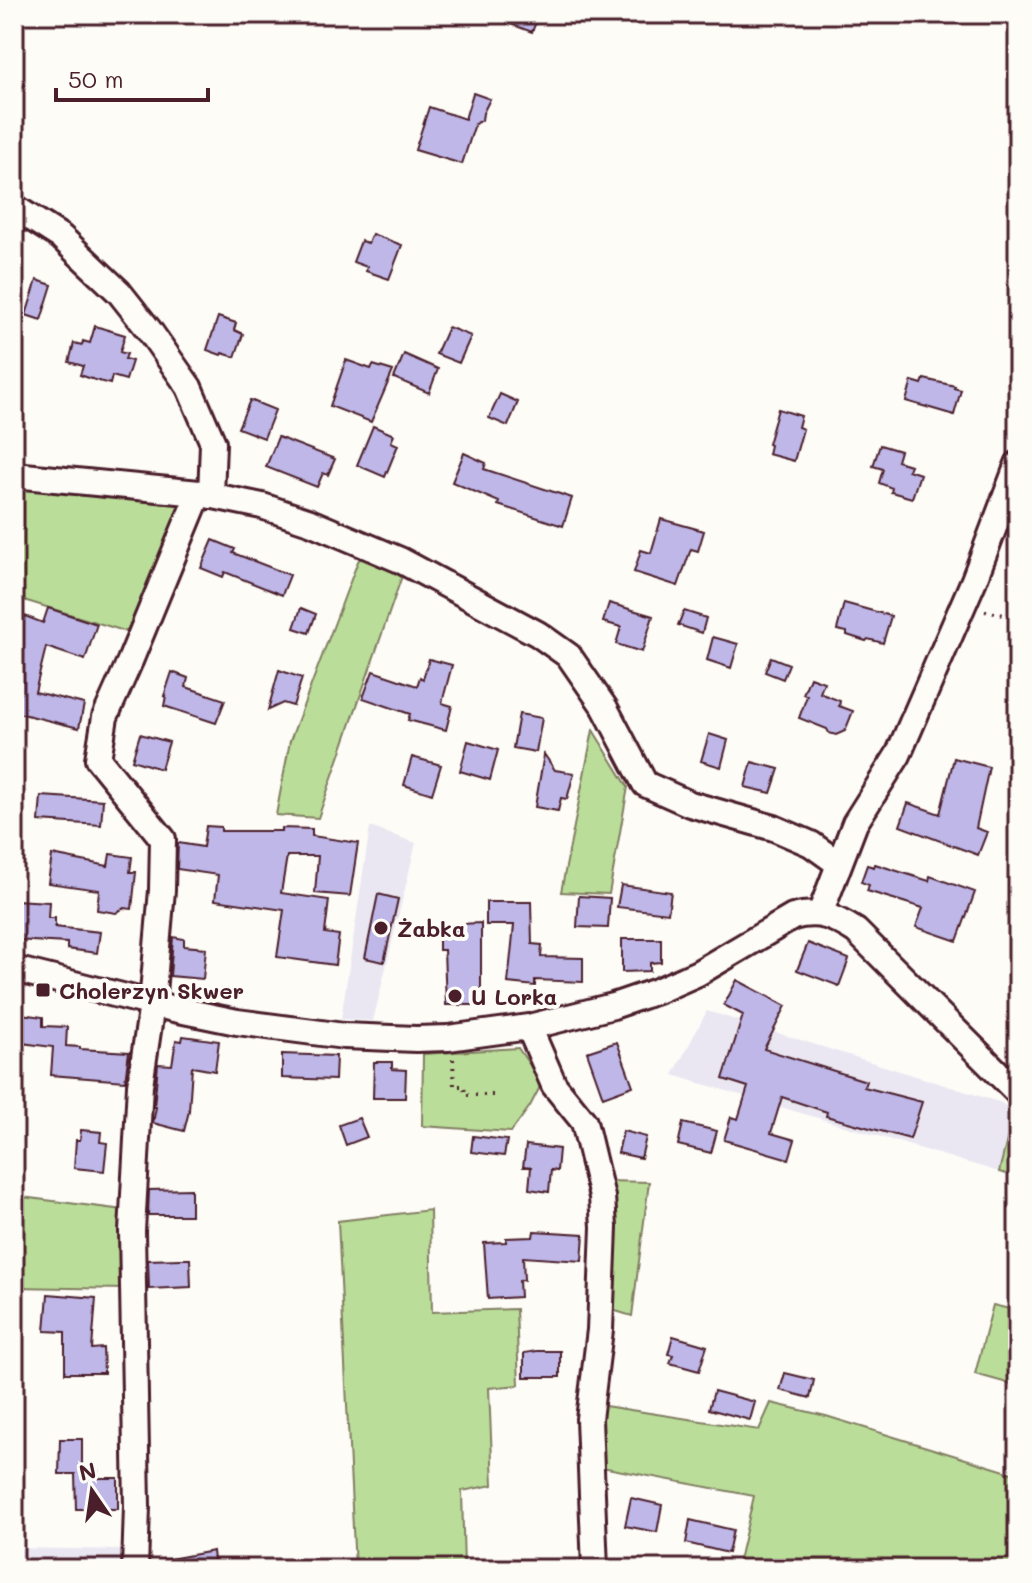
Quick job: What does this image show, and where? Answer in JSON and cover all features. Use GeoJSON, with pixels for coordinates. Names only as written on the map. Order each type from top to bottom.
{"type":"FeatureCollection","features":[{"type":"Feature","properties":{"kind":"street"},"geometry":{"type":"LineString","coordinates":[[14,207],[61,237],[119,292],[189,387],[213,443],[205,494],[105,717],[98,759],[163,839],[152,1004],[140,1085],[132,1231],[137,1506],[135,1569]]}},
{"type":"Feature","properties":{"kind":"street"},"geometry":{"type":"LineString","coordinates":[[820,914],[855,823],[898,755],[963,607],[1018,464]]}},
{"type":"Feature","properties":{"kind":"street"},"geometry":{"type":"LineString","coordinates":[[14,475],[205,494],[262,506],[400,560],[538,634],[569,656],[605,708],[645,784],[690,804],[774,828],[811,844],[839,864]]}},
{"type":"Feature","properties":{"kind":"street"},"geometry":{"type":"LineString","coordinates":[[14,969],[237,1022],[344,1036],[448,1038],[529,1027],[613,1006],[698,973],[793,917],[820,914],[841,921],[856,931],[1018,1093]]}},
{"type":"Feature","properties":{"kind":"street"},"geometry":{"type":"LineString","coordinates":[[529,1027],[554,1085],[584,1122],[602,1197],[604,1227],[600,1330],[589,1419],[595,1569]]}},
{"type":"Feature","properties":{"kind":"path"},"geometry":{"type":"LineString","coordinates":[[963,607],[1018,618]]}},
{"type":"Feature","properties":{"kind":"path"},"geometry":{"type":"LineString","coordinates":[[453,1048],[454,1086],[464,1086],[465,1095],[494,1095]]}},
{"type":"Feature","properties":{"kind":"shaded area"},"geometry":{"type":"Polygon","coordinates":[[[370,827],[416,843],[373,1021],[341,1019],[370,827]]]}},
{"type":"Feature","properties":{"kind":"shaded area"},"geometry":{"type":"Polygon","coordinates":[[[707,1011],[1002,1103],[1018,1121],[1010,1128],[999,1172],[673,1075],[707,1011]]]}},
{"type":"Feature","properties":{"kind":"shaded area"},"geometry":{"type":"Polygon","coordinates":[[[14,1548],[128,1550],[128,1569],[14,1569],[14,1548]]]}},
{"type":"Feature","properties":{"kind":"green space"},"geometry":{"type":"Polygon","coordinates":[[[17,481],[179,499],[187,507],[134,634],[14,597],[14,488],[17,481]]]}},
{"type":"Feature","properties":{"kind":"green space"},"geometry":{"type":"Polygon","coordinates":[[[365,554],[403,573],[318,818],[276,815],[290,741],[358,561],[365,554]]]}},
{"type":"Feature","properties":{"kind":"green space"},"geometry":{"type":"Polygon","coordinates":[[[593,730],[628,787],[609,894],[561,892],[593,730]]]}},
{"type":"Feature","properties":{"kind":"green space"},"geometry":{"type":"Polygon","coordinates":[[[518,1048],[542,1083],[511,1132],[422,1126],[423,1054],[518,1048]]]}},
{"type":"Feature","properties":{"kind":"green space"},"geometry":{"type":"Polygon","coordinates":[[[1018,1121],[1018,1177],[999,1172],[1010,1128],[1018,1121]]]}},
{"type":"Feature","properties":{"kind":"green space"},"geometry":{"type":"Polygon","coordinates":[[[605,1181],[649,1182],[632,1316],[612,1310],[605,1181]]]}},
{"type":"Feature","properties":{"kind":"green space"},"geometry":{"type":"Polygon","coordinates":[[[14,1196],[123,1210],[125,1289],[14,1287],[14,1196]]]}},
{"type":"Feature","properties":{"kind":"green space"},"geometry":{"type":"Polygon","coordinates":[[[430,1210],[432,1312],[516,1309],[519,1385],[489,1388],[493,1485],[462,1491],[464,1569],[355,1569],[338,1221],[430,1210]]]}},
{"type":"Feature","properties":{"kind":"green space"},"geometry":{"type":"Polygon","coordinates":[[[993,1305],[1018,1311],[1018,1386],[975,1374],[993,1305]]]}},
{"type":"Feature","properties":{"kind":"green space"},"geometry":{"type":"Polygon","coordinates":[[[771,1403],[826,1416],[1018,1475],[1018,1569],[737,1569],[754,1496],[596,1466],[598,1405],[759,1430],[771,1403]]]}},
{"type":"Feature","properties":{"kind":"building"},"geometry":{"type":"Polygon","coordinates":[[[489,14],[539,14],[532,32],[489,14]]]}},
{"type":"Feature","properties":{"kind":"building"},"geometry":{"type":"Polygon","coordinates":[[[473,93],[490,99],[482,120],[475,124],[462,164],[415,150],[429,107],[465,119],[473,93]]]}},
{"type":"Feature","properties":{"kind":"building"},"geometry":{"type":"Polygon","coordinates":[[[372,234],[402,245],[389,279],[366,271],[367,267],[353,262],[361,241],[368,243],[372,234]]]}},
{"type":"Feature","properties":{"kind":"building"},"geometry":{"type":"Polygon","coordinates":[[[37,280],[52,285],[41,320],[26,315],[37,280]]]}},
{"type":"Feature","properties":{"kind":"building"},"geometry":{"type":"Polygon","coordinates":[[[218,317],[236,323],[234,330],[243,334],[235,357],[207,350],[218,317]]]}},
{"type":"Feature","properties":{"kind":"building"},"geometry":{"type":"Polygon","coordinates":[[[95,326],[125,335],[120,352],[127,354],[125,359],[132,361],[126,380],[112,376],[110,384],[95,380],[80,375],[83,366],[69,362],[74,343],[90,343],[95,326]]]}},
{"type":"Feature","properties":{"kind":"building"},"geometry":{"type":"Polygon","coordinates":[[[448,327],[471,336],[459,363],[436,354],[448,327]]]}},
{"type":"Feature","properties":{"kind":"building"},"geometry":{"type":"Polygon","coordinates":[[[404,354],[438,369],[429,393],[394,378],[404,354]]]}},
{"type":"Feature","properties":{"kind":"building"},"geometry":{"type":"Polygon","coordinates":[[[346,360],[371,369],[373,365],[393,371],[371,422],[330,406],[346,360]]]}},
{"type":"Feature","properties":{"kind":"building"},"geometry":{"type":"Polygon","coordinates":[[[924,379],[961,390],[954,415],[906,401],[912,381],[922,384],[924,379]]]}},
{"type":"Feature","properties":{"kind":"building"},"geometry":{"type":"Polygon","coordinates":[[[500,394],[518,402],[508,426],[489,418],[500,394]]]}},
{"type":"Feature","properties":{"kind":"building"},"geometry":{"type":"Polygon","coordinates":[[[250,400],[275,410],[264,438],[238,428],[250,400]]]}},
{"type":"Feature","properties":{"kind":"building"},"geometry":{"type":"Polygon","coordinates":[[[778,409],[801,416],[798,427],[803,429],[794,461],[768,454],[778,409]]]}},
{"type":"Feature","properties":{"kind":"building"},"geometry":{"type":"Polygon","coordinates":[[[373,426],[394,435],[391,442],[398,445],[385,477],[357,465],[373,426]]]}},
{"type":"Feature","properties":{"kind":"building"},"geometry":{"type":"Polygon","coordinates":[[[278,437],[335,459],[328,475],[323,473],[317,487],[266,467],[278,437]]]}},
{"type":"Feature","properties":{"kind":"building"},"geometry":{"type":"Polygon","coordinates":[[[880,445],[900,451],[897,461],[910,465],[908,470],[920,474],[912,498],[891,492],[892,488],[879,483],[883,469],[873,466],[880,445]]]}},
{"type":"Feature","properties":{"kind":"building"},"geometry":{"type":"Polygon","coordinates":[[[464,453],[486,463],[484,469],[572,498],[563,526],[498,505],[499,502],[452,482],[464,453]]]}},
{"type":"Feature","properties":{"kind":"building"},"geometry":{"type":"Polygon","coordinates":[[[661,519],[704,531],[698,551],[691,549],[678,586],[634,572],[641,550],[651,553],[661,519]]]}},
{"type":"Feature","properties":{"kind":"building"},"geometry":{"type":"Polygon","coordinates":[[[213,540],[235,549],[233,553],[290,575],[282,595],[225,572],[223,577],[201,568],[213,540]]]}},
{"type":"Feature","properties":{"kind":"building"},"geometry":{"type":"Polygon","coordinates":[[[609,603],[653,616],[642,652],[616,644],[621,627],[603,622],[609,603]]]}},
{"type":"Feature","properties":{"kind":"building"},"geometry":{"type":"Polygon","coordinates":[[[844,603],[891,616],[883,643],[866,641],[837,630],[844,603]]]}},
{"type":"Feature","properties":{"kind":"building"},"geometry":{"type":"Polygon","coordinates":[[[48,608],[97,624],[85,660],[46,647],[35,692],[84,704],[79,728],[14,712],[14,649],[25,616],[43,623],[48,608]]]}},
{"type":"Feature","properties":{"kind":"building"},"geometry":{"type":"Polygon","coordinates":[[[301,608],[316,614],[309,633],[294,628],[301,608]]]}},
{"type":"Feature","properties":{"kind":"building"},"geometry":{"type":"Polygon","coordinates":[[[684,611],[706,618],[702,633],[678,625],[684,611]]]}},
{"type":"Feature","properties":{"kind":"building"},"geometry":{"type":"Polygon","coordinates":[[[713,637],[738,644],[731,668],[707,660],[713,637]]]}},
{"type":"Feature","properties":{"kind":"building"},"geometry":{"type":"Polygon","coordinates":[[[771,657],[789,664],[783,679],[765,672],[771,657]]]}},
{"type":"Feature","properties":{"kind":"building"},"geometry":{"type":"Polygon","coordinates":[[[429,659],[452,665],[442,703],[452,706],[446,730],[408,720],[410,714],[363,698],[373,671],[417,686],[420,677],[423,679],[429,659]]]}},
{"type":"Feature","properties":{"kind":"building"},"geometry":{"type":"Polygon","coordinates":[[[279,670],[302,678],[293,706],[283,703],[268,710],[279,670]]]}},
{"type":"Feature","properties":{"kind":"building"},"geometry":{"type":"Polygon","coordinates":[[[172,672],[188,678],[186,687],[225,700],[216,723],[164,706],[172,672]]]}},
{"type":"Feature","properties":{"kind":"building"},"geometry":{"type":"Polygon","coordinates":[[[810,677],[824,682],[820,693],[840,701],[839,706],[853,711],[845,731],[836,735],[799,718],[810,677]]]}},
{"type":"Feature","properties":{"kind":"building"},"geometry":{"type":"Polygon","coordinates":[[[519,714],[542,718],[536,752],[513,748],[519,714]]]}},
{"type":"Feature","properties":{"kind":"building"},"geometry":{"type":"Polygon","coordinates":[[[140,734],[169,742],[161,769],[132,760],[140,734]]]}},
{"type":"Feature","properties":{"kind":"building"},"geometry":{"type":"Polygon","coordinates":[[[709,734],[728,740],[721,767],[701,761],[709,734]]]}},
{"type":"Feature","properties":{"kind":"building"},"geometry":{"type":"Polygon","coordinates":[[[468,741],[498,750],[490,780],[460,771],[468,741]]]}},
{"type":"Feature","properties":{"kind":"building"},"geometry":{"type":"Polygon","coordinates":[[[544,754],[555,770],[574,773],[567,799],[561,798],[558,811],[535,807],[544,754]]]}},
{"type":"Feature","properties":{"kind":"building"},"geometry":{"type":"Polygon","coordinates":[[[412,757],[441,765],[432,794],[404,785],[412,757]]]}},
{"type":"Feature","properties":{"kind":"building"},"geometry":{"type":"Polygon","coordinates":[[[954,758],[989,767],[976,828],[987,832],[978,855],[900,826],[908,803],[940,814],[954,758]]]}},
{"type":"Feature","properties":{"kind":"building"},"geometry":{"type":"Polygon","coordinates":[[[752,762],[779,769],[771,793],[745,787],[752,762]]]}},
{"type":"Feature","properties":{"kind":"building"},"geometry":{"type":"Polygon","coordinates":[[[41,796],[103,800],[101,825],[39,821],[41,796]]]}},
{"type":"Feature","properties":{"kind":"building"},"geometry":{"type":"Polygon","coordinates":[[[206,826],[221,827],[221,831],[312,829],[312,836],[358,843],[350,896],[315,893],[318,856],[287,856],[281,893],[329,900],[325,933],[339,935],[335,965],[277,957],[284,910],[215,900],[218,875],[177,869],[178,843],[203,847],[206,826]]]}},
{"type":"Feature","properties":{"kind":"building"},"geometry":{"type":"Polygon","coordinates":[[[110,854],[132,857],[130,872],[136,872],[132,909],[124,908],[116,913],[97,910],[99,890],[48,883],[52,855],[108,866],[110,854]]]}},
{"type":"Feature","properties":{"kind":"building"},"geometry":{"type":"Polygon","coordinates":[[[875,864],[929,881],[930,876],[975,892],[957,941],[916,927],[923,908],[867,891],[869,885],[861,882],[867,865],[874,867],[875,864]]]}},
{"type":"Feature","properties":{"kind":"building"},"geometry":{"type":"Polygon","coordinates":[[[621,885],[671,892],[668,913],[617,907],[621,885]]]}},
{"type":"Feature","properties":{"kind":"building","name":"Żabka"},"geometry":{"type":"Polygon","coordinates":[[[378,894],[398,899],[384,962],[365,958],[378,894]]]}},
{"type":"Feature","properties":{"kind":"building"},"geometry":{"type":"Polygon","coordinates":[[[579,896],[610,898],[608,928],[577,927],[579,896]]]}},
{"type":"Feature","properties":{"kind":"building"},"geometry":{"type":"Polygon","coordinates":[[[14,900],[49,902],[48,918],[55,918],[55,927],[100,932],[97,953],[67,949],[67,943],[14,940],[14,900]]]}},
{"type":"Feature","properties":{"kind":"building"},"geometry":{"type":"Polygon","coordinates":[[[486,902],[531,902],[532,944],[542,945],[541,957],[583,958],[583,982],[535,980],[535,986],[508,983],[514,925],[486,925],[486,902]]]}},
{"type":"Feature","properties":{"kind":"building"},"geometry":{"type":"Polygon","coordinates":[[[481,923],[481,1005],[446,1005],[444,950],[439,950],[439,927],[481,923]]]}},
{"type":"Feature","properties":{"kind":"building"},"geometry":{"type":"Polygon","coordinates":[[[173,937],[184,939],[184,946],[206,948],[203,979],[170,976],[173,937]]]}},
{"type":"Feature","properties":{"kind":"building"},"geometry":{"type":"Polygon","coordinates":[[[622,939],[661,939],[661,962],[650,963],[650,971],[622,972],[622,939]]]}},
{"type":"Feature","properties":{"kind":"building"},"geometry":{"type":"Polygon","coordinates":[[[808,943],[849,959],[839,986],[797,970],[808,943]]]}},
{"type":"Feature","properties":{"kind":"building"},"geometry":{"type":"Polygon","coordinates":[[[737,980],[786,1006],[764,1049],[866,1081],[864,1087],[922,1102],[910,1139],[826,1116],[827,1112],[782,1097],[771,1133],[795,1140],[789,1159],[724,1140],[731,1117],[738,1119],[748,1087],[723,1079],[743,1015],[724,1005],[737,980]]]}},
{"type":"Feature","properties":{"kind":"building"},"geometry":{"type":"Polygon","coordinates":[[[14,1013],[43,1017],[43,1026],[67,1027],[66,1046],[129,1052],[125,1081],[51,1075],[53,1047],[14,1042],[14,1013]]]}},
{"type":"Feature","properties":{"kind":"building"},"geometry":{"type":"Polygon","coordinates":[[[183,1036],[219,1041],[215,1071],[192,1067],[189,1111],[184,1131],[153,1123],[158,1064],[172,1065],[176,1040],[182,1041],[183,1036]]]}},
{"type":"Feature","properties":{"kind":"building"},"geometry":{"type":"Polygon","coordinates":[[[617,1042],[633,1086],[603,1097],[587,1052],[617,1042]]]}},
{"type":"Feature","properties":{"kind":"building"},"geometry":{"type":"Polygon","coordinates":[[[282,1054],[336,1056],[335,1080],[282,1078],[282,1054]]]}},
{"type":"Feature","properties":{"kind":"building"},"geometry":{"type":"Polygon","coordinates":[[[374,1062],[392,1062],[392,1069],[406,1070],[405,1098],[373,1098],[374,1062]]]}},
{"type":"Feature","properties":{"kind":"building"},"geometry":{"type":"Polygon","coordinates":[[[359,1118],[367,1137],[346,1145],[339,1125],[359,1118]]]}},
{"type":"Feature","properties":{"kind":"building"},"geometry":{"type":"Polygon","coordinates":[[[683,1123],[717,1131],[711,1153],[678,1145],[683,1123]]]}},
{"type":"Feature","properties":{"kind":"building"},"geometry":{"type":"Polygon","coordinates":[[[81,1130],[101,1132],[100,1142],[107,1143],[104,1171],[74,1168],[76,1140],[80,1140],[81,1130]]]}},
{"type":"Feature","properties":{"kind":"building"},"geometry":{"type":"Polygon","coordinates":[[[623,1131],[646,1137],[641,1158],[618,1153],[623,1131]]]}},
{"type":"Feature","properties":{"kind":"building"},"geometry":{"type":"Polygon","coordinates":[[[473,1136],[507,1140],[504,1156],[471,1152],[473,1136]]]}},
{"type":"Feature","properties":{"kind":"building"},"geometry":{"type":"Polygon","coordinates":[[[526,1145],[559,1149],[557,1171],[551,1170],[549,1192],[529,1189],[531,1167],[523,1167],[526,1145]]]}},
{"type":"Feature","properties":{"kind":"building"},"geometry":{"type":"Polygon","coordinates":[[[191,1189],[191,1215],[148,1215],[149,1190],[191,1189]]]}},
{"type":"Feature","properties":{"kind":"building"},"geometry":{"type":"Polygon","coordinates":[[[534,1231],[584,1234],[582,1261],[523,1257],[524,1280],[519,1281],[520,1297],[488,1299],[484,1243],[533,1237],[534,1231]]]}},
{"type":"Feature","properties":{"kind":"building"},"geometry":{"type":"Polygon","coordinates":[[[190,1259],[191,1287],[149,1289],[148,1260],[190,1259]]]}},
{"type":"Feature","properties":{"kind":"building"},"geometry":{"type":"Polygon","coordinates":[[[48,1294],[96,1298],[92,1349],[103,1348],[104,1373],[65,1373],[65,1332],[45,1331],[48,1294]]]}},
{"type":"Feature","properties":{"kind":"building"},"geometry":{"type":"Polygon","coordinates":[[[673,1336],[707,1346],[699,1371],[670,1363],[673,1355],[668,1354],[673,1336]]]}},
{"type":"Feature","properties":{"kind":"building"},"geometry":{"type":"Polygon","coordinates":[[[560,1351],[560,1377],[524,1377],[524,1353],[560,1351]]]}},
{"type":"Feature","properties":{"kind":"building"},"geometry":{"type":"Polygon","coordinates":[[[785,1373],[814,1380],[810,1398],[780,1390],[785,1373]]]}},
{"type":"Feature","properties":{"kind":"building"},"geometry":{"type":"Polygon","coordinates":[[[714,1391],[755,1402],[750,1420],[709,1409],[714,1391]]]}},
{"type":"Feature","properties":{"kind":"building"},"geometry":{"type":"Polygon","coordinates":[[[60,1439],[82,1439],[82,1471],[98,1471],[98,1478],[118,1478],[118,1509],[76,1509],[75,1474],[59,1474],[60,1439]]]}},
{"type":"Feature","properties":{"kind":"building"},"geometry":{"type":"Polygon","coordinates":[[[631,1498],[662,1505],[657,1532],[625,1526],[631,1498]]]}},
{"type":"Feature","properties":{"kind":"building"},"geometry":{"type":"Polygon","coordinates":[[[690,1520],[733,1530],[728,1553],[686,1543],[690,1520]]]}},
{"type":"Feature","properties":{"kind":"building"},"geometry":{"type":"Polygon","coordinates":[[[213,1551],[215,1569],[159,1569],[159,1561],[213,1551]]]}},
{"type":"Feature","properties":{"kind":"place","name":"Żabka"},"geometry":{"type":"Point","coordinates":[381,928]}},
{"type":"Feature","properties":{"kind":"place","name":"Cholerzyn Skwer"},"geometry":{"type":"Point","coordinates":[43,990]}},
{"type":"Feature","properties":{"kind":"place","name":"U Lorka"},"geometry":{"type":"Point","coordinates":[455,996]}}]}
